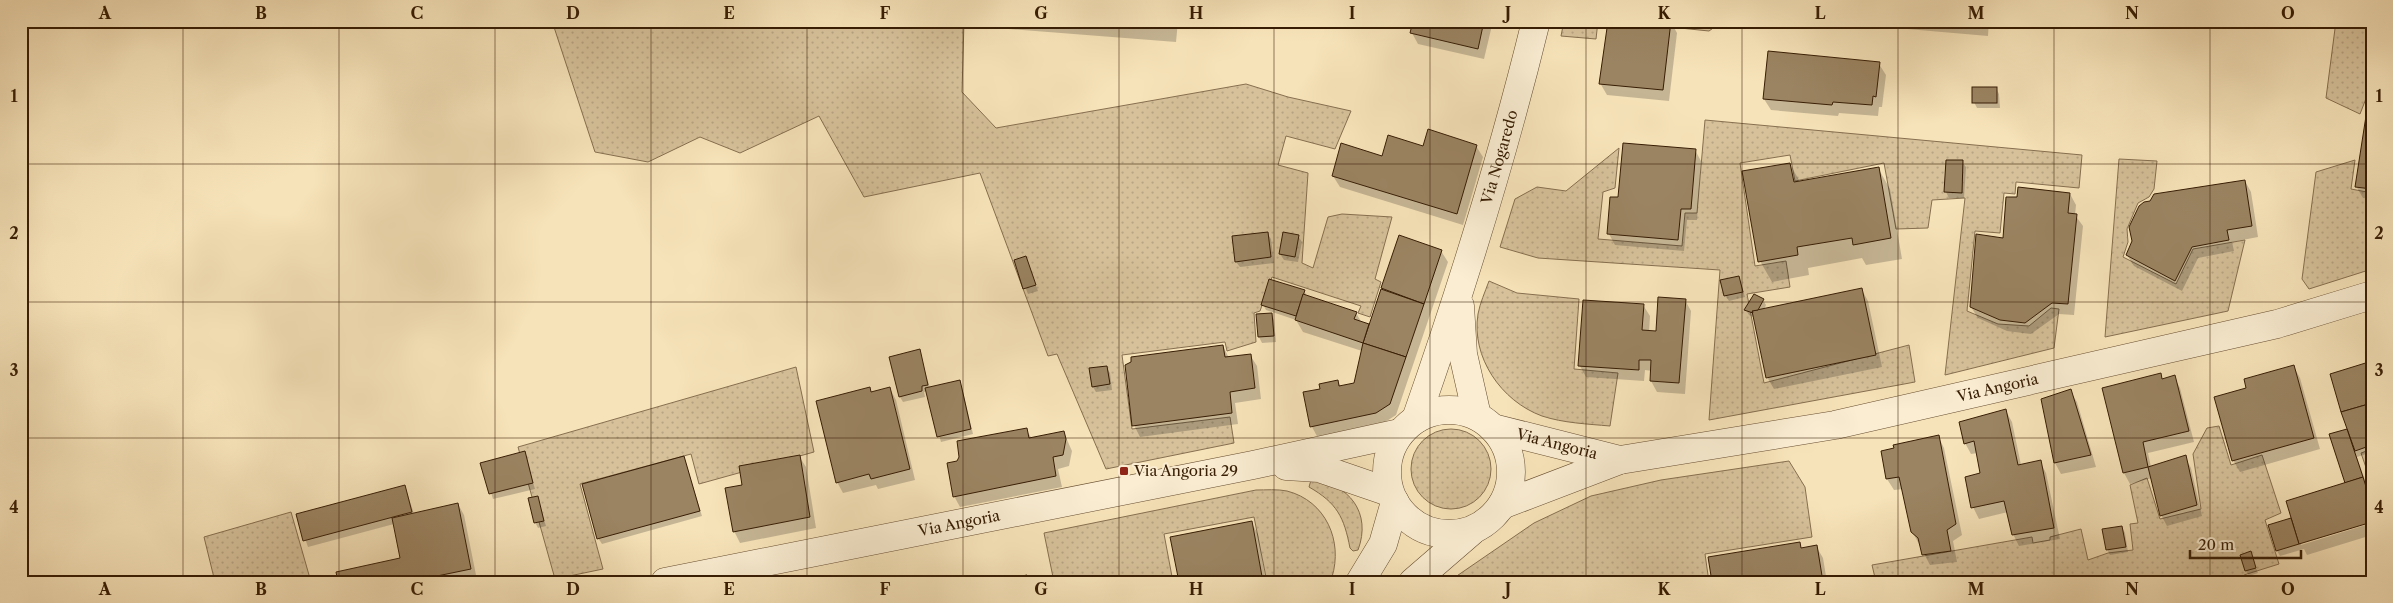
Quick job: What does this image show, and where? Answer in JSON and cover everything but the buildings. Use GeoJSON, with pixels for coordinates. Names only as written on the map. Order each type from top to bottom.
{"type":"FeatureCollection","features":[{"type":"Feature","properties":{"kind":"street","name":"Via Nogaredo"},"geometry":{"type":"LineString","coordinates":[[1408,426],[1459,292],[1511,122],[1536,21]]}},
{"type":"Feature","properties":{"kind":"street","name":"Via Nogaredo"},"geometry":{"type":"LineString","coordinates":[[1459,292],[1463,354],[1485,422]]}},
{"type":"Feature","properties":{"kind":"street","name":"Via Angoria"},"geometry":{"type":"LineString","coordinates":[[1502,505],[1620,460],[1835,426],[2278,324],[2372,295]]}},
{"type":"Feature","properties":{"kind":"street"},"geometry":{"type":"LineString","coordinates":[[1413,582],[1472,531],[1489,521],[1502,505],[1510,486],[1511,466],[1505,446],[1485,422],[1457,410],[1436,411],[1408,426],[1390,451],[1386,472],[1392,497],[1399,510],[1413,524],[1432,533],[1452,535],[1472,531]]}},
{"type":"Feature","properties":{"kind":"street","name":"Via Angoria"},"geometry":{"type":"LineString","coordinates":[[1485,422],[1620,460]]}},
{"type":"Feature","properties":{"kind":"street","name":"Via Angoria"},"geometry":{"type":"LineString","coordinates":[[665,582],[1252,465],[1408,426]]}},
{"type":"Feature","properties":{"kind":"street","name":"Via Angoria"},"geometry":{"type":"LineString","coordinates":[[1252,465],[1319,468],[1392,497]]}},
{"type":"Feature","properties":{"kind":"street"},"geometry":{"type":"LineString","coordinates":[[1360,582],[1383,544],[1392,497]]}},
{"type":"Feature","properties":{"kind":"shaded area"},"geometry":{"type":"Polygon","coordinates":[[[552,21],[964,21],[962,92],[996,128],[1246,84],[1288,97],[1351,111],[1335,149],[1286,136],[1278,165],[1308,173],[1302,263],[1313,268],[1328,217],[1342,214],[1392,217],[1375,279],[1381,282],[1370,317],[1358,313],[1361,306],[1272,277],[1260,311],[1254,313],[1256,342],[1227,351],[1225,342],[1122,355],[1132,429],[1230,417],[1234,443],[1106,469],[1057,354],[1048,356],[980,173],[864,197],[819,116],[740,153],[700,137],[648,162],[595,152],[552,21]]]}},
{"type":"Feature","properties":{"kind":"shaded area"},"geometry":{"type":"Polygon","coordinates":[[[1564,21],[1598,21],[1596,39],[1561,36],[1564,21]]]}},
{"type":"Feature","properties":{"kind":"shaded area"},"geometry":{"type":"Polygon","coordinates":[[[1680,21],[1723,21],[1709,31],[1680,28],[1680,21]]]}},
{"type":"Feature","properties":{"kind":"shaded area"},"geometry":{"type":"Polygon","coordinates":[[[2336,21],[2365,21],[2365,27],[2372,28],[2372,96],[2367,96],[2360,114],[2326,98],[2336,21]]]}},
{"type":"Feature","properties":{"kind":"shaded area"},"geometry":{"type":"Polygon","coordinates":[[[1705,120],[2082,155],[2079,188],[2016,182],[2015,194],[2004,193],[2000,233],[1975,231],[1967,311],[1998,324],[2029,326],[2051,308],[2059,309],[2054,348],[1945,375],[1965,198],[1932,200],[1928,228],[1896,229],[1884,163],[1795,181],[1790,155],[1740,163],[1755,266],[1786,261],[1790,287],[1747,294],[1764,383],[1909,345],[1915,382],[1709,420],[1720,270],[1538,258],[1500,247],[1515,199],[1537,187],[1566,191],[1619,148],[1615,188],[1603,192],[1598,239],[1682,246],[1685,213],[1697,213],[1705,120]]]}},
{"type":"Feature","properties":{"kind":"shaded area"},"geometry":{"type":"Polygon","coordinates":[[[2119,159],[2157,161],[2154,189],[2149,197],[2138,203],[2127,229],[2128,242],[2123,257],[2176,284],[2193,249],[2245,240],[2228,311],[2105,337],[2119,159]]]}},
{"type":"Feature","properties":{"kind":"shaded area"},"geometry":{"type":"Polygon","coordinates":[[[2355,160],[2351,189],[2372,193],[2372,269],[2309,289],[2302,279],[2316,172],[2355,160]]]}},
{"type":"Feature","properties":{"kind":"shaded area"},"geometry":{"type":"Polygon","coordinates":[[[1489,281],[1517,293],[1579,299],[1574,369],[1618,373],[1610,426],[1567,422],[1542,416],[1514,400],[1502,388],[1492,376],[1484,361],[1479,346],[1477,330],[1478,314],[1489,281]]]}},
{"type":"Feature","properties":{"kind":"shaded area"},"geometry":{"type":"Polygon","coordinates":[[[796,367],[814,452],[699,484],[691,454],[580,484],[603,569],[555,579],[518,447],[796,367]]]}},
{"type":"Feature","properties":{"kind":"shaded area"},"geometry":{"type":"Polygon","coordinates":[[[2219,426],[2231,465],[2262,455],[2281,513],[2265,520],[2279,564],[2244,575],[2246,582],[1876,582],[1872,565],[2032,537],[2033,543],[2050,540],[2050,537],[2081,529],[2088,560],[2108,553],[2133,550],[2130,524],[2138,523],[2130,485],[2147,478],[2160,519],[2201,509],[2193,454],[2207,428],[2219,426]]]}},
{"type":"Feature","properties":{"kind":"shaded area"},"geometry":{"type":"Polygon","coordinates":[[[1451,429],[1466,432],[1479,441],[1488,454],[1491,469],[1488,484],[1479,497],[1466,506],[1451,509],[1436,506],[1423,497],[1414,484],[1411,469],[1414,454],[1423,441],[1436,432],[1451,429]]]}},
{"type":"Feature","properties":{"kind":"shaded area"},"geometry":{"type":"Polygon","coordinates":[[[2372,449],[2372,485],[2361,453],[2372,449]]]}},
{"type":"Feature","properties":{"kind":"shaded area"},"geometry":{"type":"Polygon","coordinates":[[[1789,461],[1805,487],[1812,537],[1705,554],[1709,582],[1448,582],[1534,523],[1591,496],[1661,480],[1789,461]]]}},
{"type":"Feature","properties":{"kind":"shaded area"},"geometry":{"type":"Polygon","coordinates":[[[1311,480],[1325,482],[1336,487],[1354,502],[1362,524],[1362,536],[1358,550],[1353,551],[1350,548],[1342,519],[1333,505],[1309,487],[1311,480]]]}},
{"type":"Feature","properties":{"kind":"shaded area"},"geometry":{"type":"Polygon","coordinates":[[[1256,490],[1287,491],[1301,496],[1321,513],[1333,537],[1335,563],[1332,577],[1309,582],[1267,582],[1254,517],[1164,534],[1173,582],[1054,582],[1044,533],[1256,490]]]}},
{"type":"Feature","properties":{"kind":"shaded area"},"geometry":{"type":"Polygon","coordinates":[[[291,512],[311,582],[215,582],[204,537],[291,512]]]}},
{"type":"Feature","properties":{"kind":"place","name":"Via Angoria 29"},"geometry":{"type":"Point","coordinates":[1124,471]}}]}
